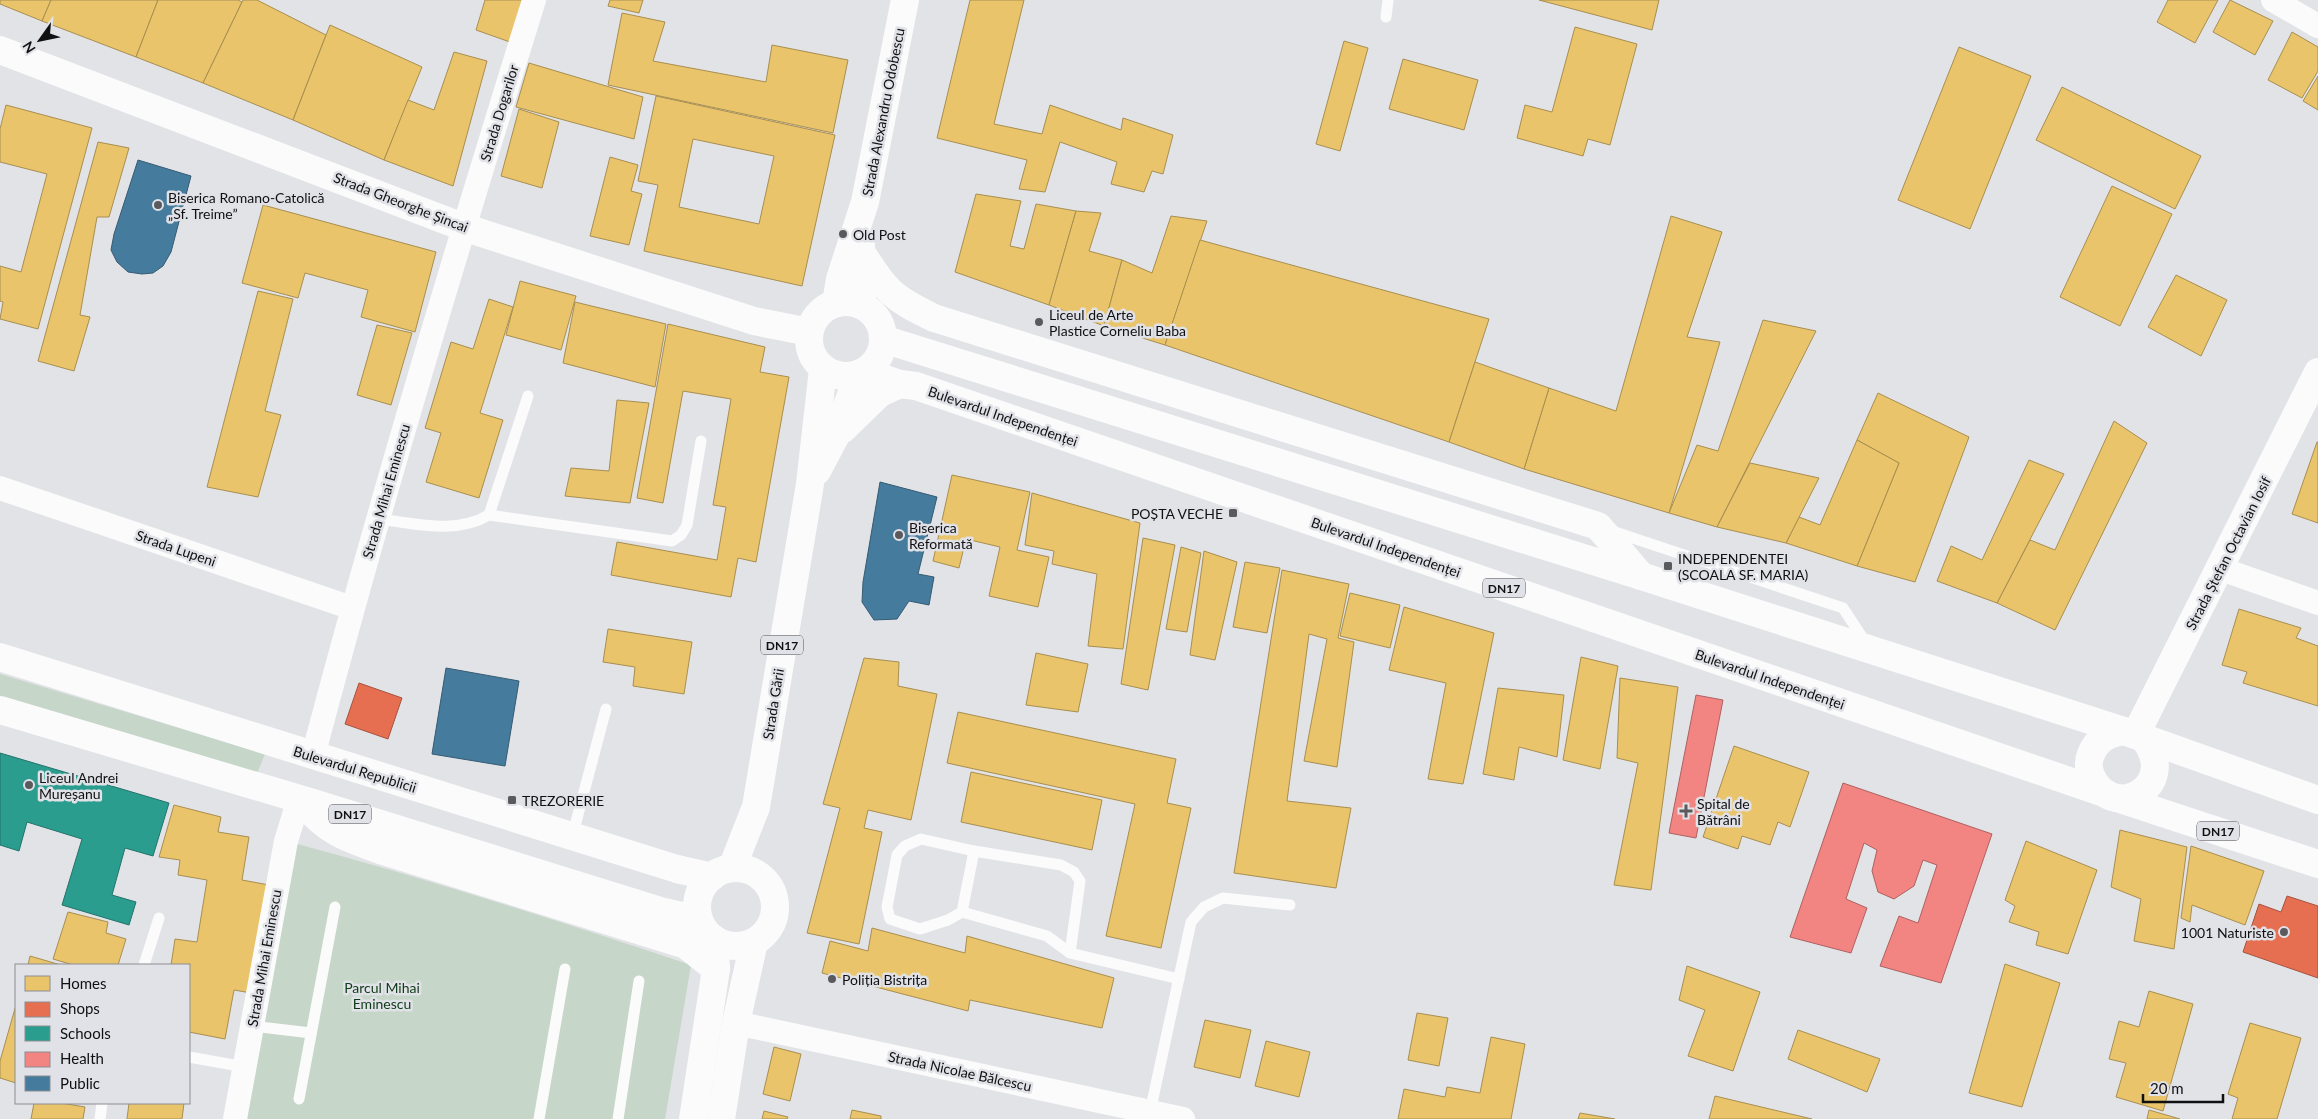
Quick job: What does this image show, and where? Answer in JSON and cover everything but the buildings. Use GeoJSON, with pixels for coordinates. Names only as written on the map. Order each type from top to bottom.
{"type":"FeatureCollection","features":[{"type":"Feature","properties":{"kind":"main road","name":"Strada Alexandru Odobescu"},"geometry":{"type":"LineString","coordinates":[[836,303],[840,280],[860,223],[905,0]]}},
{"type":"Feature","properties":{"kind":"main road","name":"Strada Gheorghe Șincai"},"geometry":{"type":"LineString","coordinates":[[0,50],[463,227],[754,320],[809,332]]}},
{"type":"Feature","properties":{"kind":"main road","name":"Strada Alexandru Odobescu"},"geometry":{"type":"LineString","coordinates":[[860,223],[862,253],[860,282],[863,306]]}},
{"type":"Feature","properties":{"kind":"main road"},"geometry":{"type":"LineString","coordinates":[[862,253],[880,282],[900,301],[934,318],[1598,526],[1641,576]]}},
{"type":"Feature","properties":{"kind":"main road"},"geometry":{"type":"LineString","coordinates":[[823,369],[814,358],[809,346],[809,332],[814,319],[824,309],[836,303],[850,302],[863,306],[873,314],[881,326],[883,339],[1641,576],[2134,734],[2318,800]]}},
{"type":"Feature","properties":{"kind":"main road","name":"DN17"},"geometry":{"type":"LineString","coordinates":[[862,373],[874,364],[881,352],[883,339]]}},
{"type":"Feature","properties":{"kind":"main road","name":"Bulevardul Independenței"},"geometry":{"type":"LineString","coordinates":[[823,369],[843,377],[862,373],[900,384],[916,386],[2112,796],[2318,864]]}},
{"type":"Feature","properties":{"kind":"main road","name":"Strada Gării"},"geometry":{"type":"LineString","coordinates":[[733,873],[756,807],[810,484],[823,369]]}},
{"type":"Feature","properties":{"kind":"main road","name":"Strada Ștefan Octavian Iosif"},"geometry":{"type":"LineString","coordinates":[[2134,734],[2221,569],[2318,372]]}},
{"type":"Feature","properties":{"kind":"main road","name":"Strada Gării"},"geometry":{"type":"LineString","coordinates":[[810,484],[835,437],[862,373]]}},
{"type":"Feature","properties":{"kind":"main road"},"geometry":{"type":"LineString","coordinates":[[835,437],[873,400],[900,384]]}},
{"type":"Feature","properties":{"kind":"main road","name":"Bulevardul Republicii"},"geometry":{"type":"LineString","coordinates":[[0,658],[677,869],[733,873]]}},
{"type":"Feature","properties":{"kind":"main road","name":"DN17"},"geometry":{"type":"LineString","coordinates":[[0,710],[299,799],[664,912],[706,929]]}},
{"type":"Feature","properties":{"kind":"main road"},"geometry":{"type":"LineString","coordinates":[[2112,732],[2134,734],[2152,748],[2156,760],[2155,772],[2150,784],[2141,793],[2130,798],[2112,796],[2092,778],[2089,767],[2090,756],[2102,738],[2112,732]]}},
{"type":"Feature","properties":{"kind":"main road"},"geometry":{"type":"LineString","coordinates":[[299,799],[316,818],[334,832],[383,851],[686,945],[716,969]]}},
{"type":"Feature","properties":{"kind":"main road"},"geometry":{"type":"LineString","coordinates":[[693,1119],[716,969],[706,929],[699,896],[704,885],[733,873],[764,880],[771,890],[775,901],[775,914],[771,925],[764,935],[754,942],[741,946],[727,945],[706,929]]}},
{"type":"Feature","properties":{"kind":"main road"},"geometry":{"type":"LineString","coordinates":[[721,1119],[736,1022],[754,942]]}},
{"type":"Feature","properties":{"kind":"street","name":"Strada Dogarilor"},"geometry":{"type":"LineString","coordinates":[[463,227],[534,0]]}},
{"type":"Feature","properties":{"kind":"street"},"geometry":{"type":"LineString","coordinates":[[2273,0],[2318,26]]}},
{"type":"Feature","properties":{"kind":"street","name":"Strada Mihai Eminescu"},"geometry":{"type":"LineString","coordinates":[[312,756],[352,608],[463,227]]}},
{"type":"Feature","properties":{"kind":"street","name":"Strada Lupeni"},"geometry":{"type":"LineString","coordinates":[[0,488],[352,608]]}},
{"type":"Feature","properties":{"kind":"street"},"geometry":{"type":"LineString","coordinates":[[2221,569],[2318,603]]}},
{"type":"Feature","properties":{"kind":"street","name":"Strada Mihai Eminescu"},"geometry":{"type":"LineString","coordinates":[[235,1119],[286,841],[299,799]]}},
{"type":"Feature","properties":{"kind":"street","name":"Strada Nicolae Bălcescu"},"geometry":{"type":"LineString","coordinates":[[736,1022],[1183,1119]]}},
{"type":"Feature","properties":{"kind":"lane"},"geometry":{"type":"LineString","coordinates":[[1386,17],[1388,0]]}},
{"type":"Feature","properties":{"kind":"lane"},"geometry":{"type":"LineString","coordinates":[[489,515],[528,396]]}},
{"type":"Feature","properties":{"kind":"lane"},"geometry":{"type":"LineString","coordinates":[[378,519],[449,527],[466,526],[489,515],[672,541],[681,535],[687,525],[701,441]]}},
{"type":"Feature","properties":{"kind":"lane"},"geometry":{"type":"LineString","coordinates":[[1598,526],[1843,608],[1870,650]]}},
{"type":"Feature","properties":{"kind":"lane"},"geometry":{"type":"LineString","coordinates":[[572,837],[606,709]]}},
{"type":"Feature","properties":{"kind":"lane"},"geometry":{"type":"LineString","coordinates":[[1070,953],[1080,882],[1074,872],[1061,865],[974,851],[921,839],[905,846],[897,855],[887,907],[890,919],[920,929],[948,920],[962,912],[1047,936],[1070,953],[1179,979]]}},
{"type":"Feature","properties":{"kind":"lane"},"geometry":{"type":"LineString","coordinates":[[962,912],[974,851]]}},
{"type":"Feature","properties":{"kind":"lane"},"geometry":{"type":"LineString","coordinates":[[1150,1112],[1191,922],[1204,907],[1223,898],[1290,905]]}},
{"type":"Feature","properties":{"kind":"lane"},"geometry":{"type":"LineString","coordinates":[[299,1099],[335,908]]}},
{"type":"Feature","properties":{"kind":"lane"},"geometry":{"type":"LineString","coordinates":[[144,964],[159,918]]}},
{"type":"Feature","properties":{"kind":"lane"},"geometry":{"type":"LineString","coordinates":[[539,1119],[565,969]]}},
{"type":"Feature","properties":{"kind":"lane"},"geometry":{"type":"LineString","coordinates":[[618,1119],[639,981]]}},
{"type":"Feature","properties":{"kind":"lane"},"geometry":{"type":"LineString","coordinates":[[252,1026],[311,1034]]}},
{"type":"Feature","properties":{"kind":"lane"},"geometry":{"type":"LineString","coordinates":[[190,1058],[244,1067]]}},
{"type":"Feature","properties":{"kind":"lane"},"geometry":{"type":"LineString","coordinates":[[100,1119],[102,1104]]}},
{"type":"Feature","properties":{"kind":"green space"},"geometry":{"type":"Polygon","coordinates":[[[0,674],[265,754],[256,776],[0,701],[0,674]]]}},
{"type":"Feature","properties":{"kind":"green space","name":"Parcul Mihai Eminescu"},"geometry":{"type":"Polygon","coordinates":[[[286,841],[388,869],[691,965],[665,1119],[235,1119],[286,841]]]}},
{"type":"Feature","properties":{"kind":"place","name":"Biserica Romano-Catolică „Sf. Treime”"},"geometry":{"type":"Point","coordinates":[158,205]}},
{"type":"Feature","properties":{"kind":"place","name":"Old Post"},"geometry":{"type":"Point","coordinates":[843,234]}},
{"type":"Feature","properties":{"kind":"place","name":"Liceul de Arte Plastice Corneliu Baba"},"geometry":{"type":"Point","coordinates":[1039,322]}},
{"type":"Feature","properties":{"kind":"place","name":"POȘTA VECHE"},"geometry":{"type":"Point","coordinates":[1233,513]}},
{"type":"Feature","properties":{"kind":"place","name":"Biserica Reformată"},"geometry":{"type":"Point","coordinates":[899,535]}},
{"type":"Feature","properties":{"kind":"place","name":"INDEPENDENTEI (SCOALA SF. MARIA)"},"geometry":{"type":"Point","coordinates":[1668,566]}},
{"type":"Feature","properties":{"kind":"place","name":"Liceul Andrei Mureșanu"},"geometry":{"type":"Point","coordinates":[29,785]}},
{"type":"Feature","properties":{"kind":"place","name":"TREZORERIE"},"geometry":{"type":"Point","coordinates":[512,800]}},
{"type":"Feature","properties":{"kind":"place","name":"Spital de Bătrâni"},"geometry":{"type":"Point","coordinates":[1686,811]}},
{"type":"Feature","properties":{"kind":"place","name":"1001 Naturiste"},"geometry":{"type":"Point","coordinates":[2284,932]}},
{"type":"Feature","properties":{"kind":"place","name":"Poliția Bistrița"},"geometry":{"type":"Point","coordinates":[832,979]}}]}
